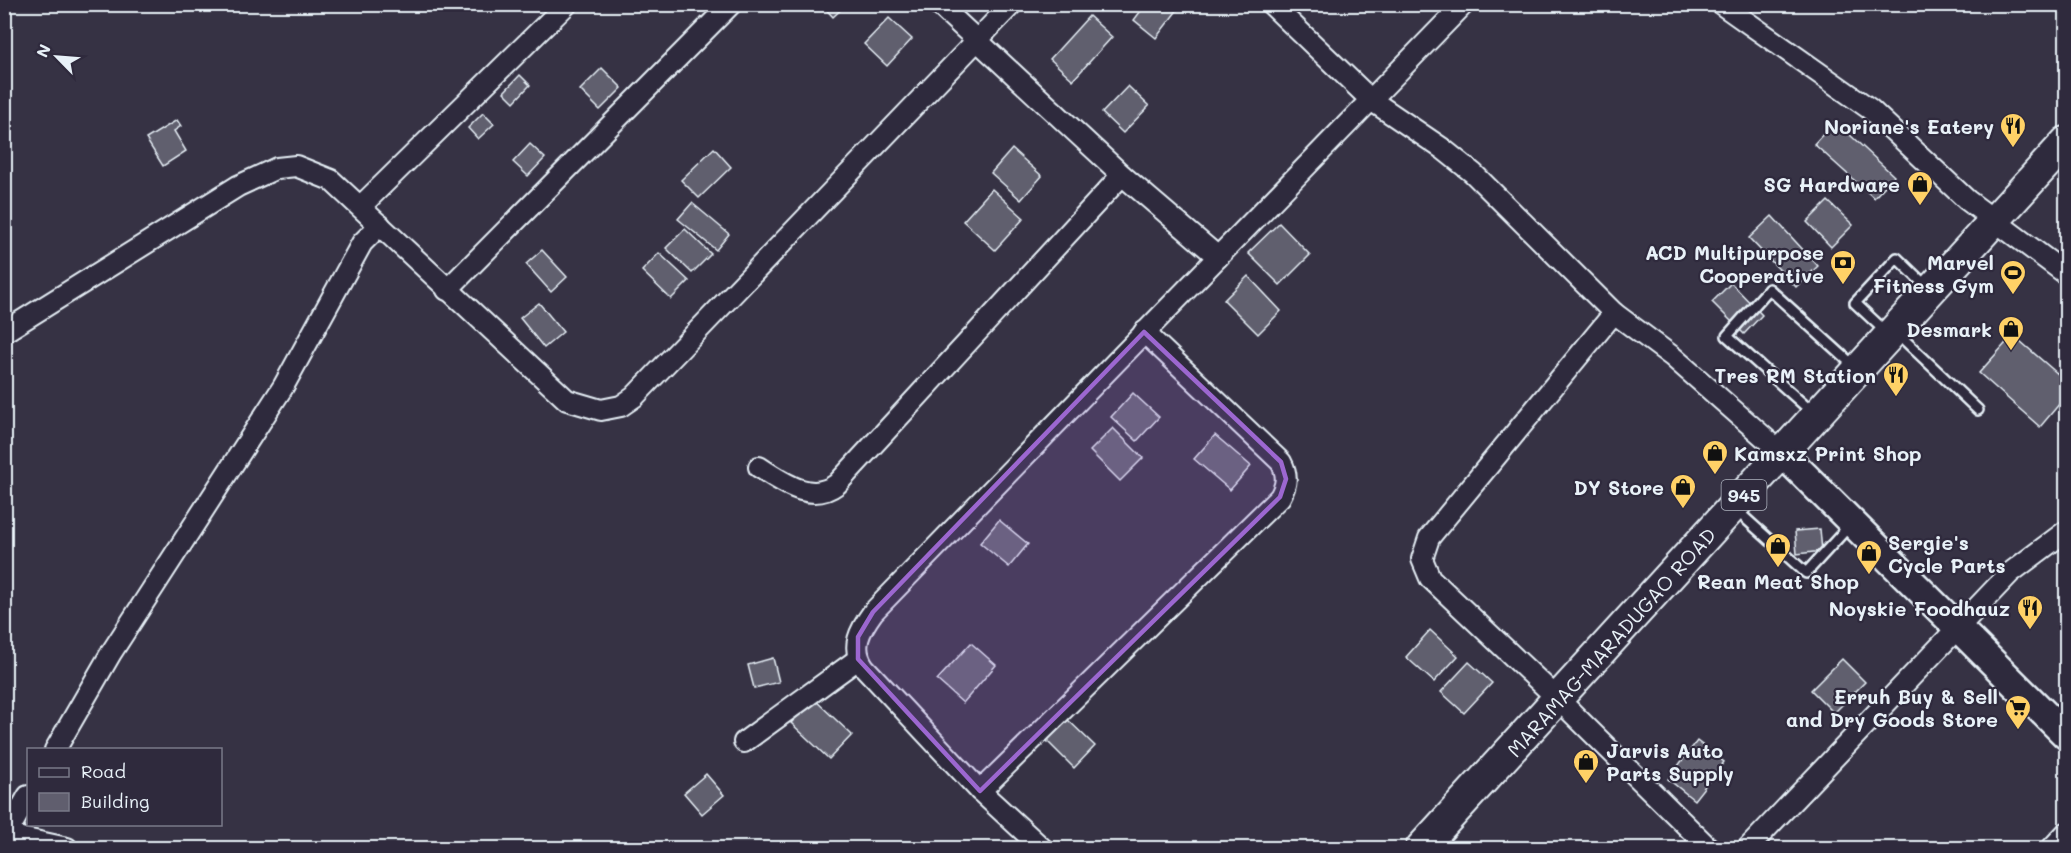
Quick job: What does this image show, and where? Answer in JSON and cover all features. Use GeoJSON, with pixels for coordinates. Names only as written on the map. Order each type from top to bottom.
{"type":"FeatureCollection","features":[{"type":"Feature","properties":{"kind":"main road","name":"MARAMAG-MARADUGAO ROAD"},"geometry":{"type":"LineString","coordinates":[[1421,849],[2067,142]]}},
{"type":"Feature","properties":{"kind":"street"},"geometry":{"type":"LineString","coordinates":[[362,206],[567,4]]}},
{"type":"Feature","properties":{"kind":"street"},"geometry":{"type":"LineString","coordinates":[[447,290],[731,4]]}},
{"type":"Feature","properties":{"kind":"street"},"geometry":{"type":"LineString","coordinates":[[938,4],[1122,175],[1218,257]]}},
{"type":"Feature","properties":{"kind":"street"},"geometry":{"type":"LineString","coordinates":[[4,332],[238,186],[277,168],[296,166],[331,180],[362,206],[447,290],[567,400],[601,410],[621,406],[634,398],[1012,4]]}},
{"type":"Feature","properties":{"kind":"street"},"geometry":{"type":"LineString","coordinates":[[1271,4],[1371,100],[1443,149],[1473,173],[1614,314],[1673,357],[1782,453],[2067,735]]}},
{"type":"Feature","properties":{"kind":"street"},"geometry":{"type":"LineString","coordinates":[[1042,849],[980,791],[858,658],[858,637],[873,612],[1464,4]]}},
{"type":"Feature","properties":{"kind":"street"},"geometry":{"type":"LineString","coordinates":[[1721,4],[1870,109],[1967,200],[2067,274]]}},
{"type":"Feature","properties":{"kind":"street"},"geometry":{"type":"LineString","coordinates":[[759,467],[790,487],[802,490],[827,492],[837,484],[1122,175]]}},
{"type":"Feature","properties":{"kind":"street"},"geometry":{"type":"LineString","coordinates":[[56,748],[111,653],[283,387],[362,243],[380,225]]}},
{"type":"Feature","properties":{"kind":"street"},"geometry":{"type":"LineString","coordinates":[[1614,314],[1429,538],[1422,559],[1430,578],[1558,699],[1709,849]]}},
{"type":"Feature","properties":{"kind":"street"},"geometry":{"type":"LineString","coordinates":[[980,791],[1280,497],[1285,488],[1286,471],[1281,462],[1144,332]]}},
{"type":"Feature","properties":{"kind":"street"},"geometry":{"type":"LineString","coordinates":[[1748,849],[2010,573],[2067,531]]}},
{"type":"Feature","properties":{"kind":"street"},"geometry":{"type":"LineString","coordinates":[[744,742],[858,658]]}},
{"type":"Feature","properties":{"kind":"street"},"geometry":{"type":"LineString","coordinates":[[27,798],[6,837],[67,849]]}},
{"type":"Feature","properties":{"kind":"street"},"geometry":{"type":"LineString","coordinates":[[2052,849],[2067,833]]}},
{"type":"Feature","properties":{"kind":"lane"},"geometry":{"type":"LineString","coordinates":[[1931,291],[1897,258],[1855,303],[1978,410]]}},
{"type":"Feature","properties":{"kind":"lane"},"geometry":{"type":"LineString","coordinates":[[1817,416],[1727,336],[1769,289],[1858,370]]}},
{"type":"Feature","properties":{"kind":"lane"},"geometry":{"type":"LineString","coordinates":[[1734,507],[1806,573],[1852,522]]}},
{"type":"Feature","properties":{"kind":"highlighted area"},"geometry":{"type":"Polygon","coordinates":[[[1144,332],[1281,462],[1286,479],[1280,497],[980,791],[858,659],[858,637],[873,612],[1144,332]]]}},
{"type":"Feature","properties":{"kind":"building"},"geometry":{"type":"Polygon","coordinates":[[[821,4],[847,4],[833,17],[821,4]]]}},
{"type":"Feature","properties":{"kind":"building"},"geometry":{"type":"Polygon","coordinates":[[[1146,4],[1182,4],[1156,38],[1134,20],[1146,4]]]}},
{"type":"Feature","properties":{"kind":"building"},"geometry":{"type":"Polygon","coordinates":[[[1089,16],[1112,37],[1073,80],[1050,59],[1089,16]]]}},
{"type":"Feature","properties":{"kind":"building"},"geometry":{"type":"Polygon","coordinates":[[[889,18],[912,39],[887,66],[864,44],[889,18]]]}},
{"type":"Feature","properties":{"kind":"building"},"geometry":{"type":"Polygon","coordinates":[[[602,68],[622,88],[600,110],[580,90],[602,68]]]}},
{"type":"Feature","properties":{"kind":"building"},"geometry":{"type":"Polygon","coordinates":[[[520,75],[530,85],[514,102],[504,92],[520,75]]]}},
{"type":"Feature","properties":{"kind":"building"},"geometry":{"type":"Polygon","coordinates":[[[1128,86],[1149,106],[1123,133],[1102,113],[1128,86]]]}},
{"type":"Feature","properties":{"kind":"building"},"geometry":{"type":"Polygon","coordinates":[[[483,113],[494,124],[478,139],[468,128],[483,113]]]}},
{"type":"Feature","properties":{"kind":"building"},"geometry":{"type":"Polygon","coordinates":[[[177,120],[181,126],[174,131],[186,151],[163,166],[146,139],[177,120]]]}},
{"type":"Feature","properties":{"kind":"building"},"geometry":{"type":"Polygon","coordinates":[[[1835,121],[1894,176],[1874,198],[1814,144],[1835,121]]]}},
{"type":"Feature","properties":{"kind":"building"},"geometry":{"type":"Polygon","coordinates":[[[530,144],[545,158],[528,176],[513,162],[530,144]]]}},
{"type":"Feature","properties":{"kind":"building"},"geometry":{"type":"Polygon","coordinates":[[[714,148],[731,167],[699,198],[681,180],[714,148]]]}},
{"type":"Feature","properties":{"kind":"building"},"geometry":{"type":"Polygon","coordinates":[[[1012,149],[1042,176],[1021,200],[991,173],[1012,149]]]}},
{"type":"Feature","properties":{"kind":"building"},"geometry":{"type":"Polygon","coordinates":[[[992,189],[1024,218],[995,250],[963,221],[992,189]]]}},
{"type":"Feature","properties":{"kind":"building"},"geometry":{"type":"Polygon","coordinates":[[[1828,201],[1853,225],[1831,247],[1807,222],[1828,201]]]}},
{"type":"Feature","properties":{"kind":"building"},"geometry":{"type":"Polygon","coordinates":[[[692,203],[729,234],[716,250],[678,219],[692,203]]]}},
{"type":"Feature","properties":{"kind":"building"},"geometry":{"type":"Polygon","coordinates":[[[1772,216],[1818,266],[1796,287],[1749,238],[1772,216]]]}},
{"type":"Feature","properties":{"kind":"building"},"geometry":{"type":"Polygon","coordinates":[[[1279,223],[1310,255],[1280,285],[1248,253],[1279,223]]]}},
{"type":"Feature","properties":{"kind":"building"},"geometry":{"type":"Polygon","coordinates":[[[685,229],[711,254],[692,273],[666,248],[685,229]]]}},
{"type":"Feature","properties":{"kind":"building"},"geometry":{"type":"Polygon","coordinates":[[[542,250],[567,277],[551,292],[526,264],[542,250]]]}},
{"type":"Feature","properties":{"kind":"building"},"geometry":{"type":"Polygon","coordinates":[[[659,253],[689,281],[671,299],[642,271],[659,253]]]}},
{"type":"Feature","properties":{"kind":"building"},"geometry":{"type":"Polygon","coordinates":[[[1248,276],[1281,311],[1258,334],[1224,300],[1248,276]]]}},
{"type":"Feature","properties":{"kind":"building"},"geometry":{"type":"Polygon","coordinates":[[[1731,283],[1762,315],[1744,334],[1712,302],[1731,283]]]}},
{"type":"Feature","properties":{"kind":"building"},"geometry":{"type":"Polygon","coordinates":[[[539,303],[563,332],[544,348],[520,318],[539,303]]]}},
{"type":"Feature","properties":{"kind":"building"},"geometry":{"type":"Polygon","coordinates":[[[2013,335],[2066,381],[2066,396],[2040,427],[1979,373],[2013,335]]]}},
{"type":"Feature","properties":{"kind":"building"},"geometry":{"type":"Polygon","coordinates":[[[1133,393],[1159,417],[1137,441],[1111,417],[1133,393]]]}},
{"type":"Feature","properties":{"kind":"building"},"geometry":{"type":"Polygon","coordinates":[[[1113,428],[1143,458],[1120,481],[1090,451],[1113,428]]]}},
{"type":"Feature","properties":{"kind":"building"},"geometry":{"type":"Polygon","coordinates":[[[1215,435],[1251,466],[1230,490],[1194,459],[1215,435]]]}},
{"type":"Feature","properties":{"kind":"building"},"geometry":{"type":"Polygon","coordinates":[[[999,520],[1028,544],[1009,567],[980,543],[999,520]]]}},
{"type":"Feature","properties":{"kind":"building"},"geometry":{"type":"Polygon","coordinates":[[[1820,529],[1822,551],[1797,554],[1795,531],[1820,529]]]}},
{"type":"Feature","properties":{"kind":"building"},"geometry":{"type":"Polygon","coordinates":[[[1430,630],[1458,656],[1434,682],[1406,657],[1430,630]]]}},
{"type":"Feature","properties":{"kind":"building"},"geometry":{"type":"Polygon","coordinates":[[[971,643],[996,665],[963,703],[937,680],[971,643]]]}},
{"type":"Feature","properties":{"kind":"building"},"geometry":{"type":"Polygon","coordinates":[[[773,658],[779,682],[754,688],[748,665],[773,658]]]}},
{"type":"Feature","properties":{"kind":"building"},"geometry":{"type":"Polygon","coordinates":[[[1842,659],[1865,682],[1834,713],[1811,690],[1842,659]]]}},
{"type":"Feature","properties":{"kind":"building"},"geometry":{"type":"Polygon","coordinates":[[[1469,662],[1492,683],[1464,713],[1441,692],[1469,662]]]}},
{"type":"Feature","properties":{"kind":"building"},"geometry":{"type":"Polygon","coordinates":[[[814,699],[852,735],[829,759],[791,723],[814,699]]]}},
{"type":"Feature","properties":{"kind":"building"},"geometry":{"type":"Polygon","coordinates":[[[1067,719],[1095,746],[1074,768],[1046,740],[1067,719]]]}},
{"type":"Feature","properties":{"kind":"building"},"geometry":{"type":"Polygon","coordinates":[[[1697,741],[1724,762],[1694,800],[1668,779],[1697,741]]]}},
{"type":"Feature","properties":{"kind":"building"},"geometry":{"type":"Polygon","coordinates":[[[706,774],[724,795],[702,814],[684,793],[706,774]]]}},
{"type":"Feature","properties":{"kind":"place","name":"Noriane's Eatery"},"geometry":{"type":"Point","coordinates":[2013,149]}},
{"type":"Feature","properties":{"kind":"place","name":"SG Hardware"},"geometry":{"type":"Point","coordinates":[1920,207]}},
{"type":"Feature","properties":{"kind":"place","name":"ACD Multipurpose Cooperative"},"geometry":{"type":"Point","coordinates":[1843,286]}},
{"type":"Feature","properties":{"kind":"place","name":"Marvel Fitness Gym"},"geometry":{"type":"Point","coordinates":[2013,296]}},
{"type":"Feature","properties":{"kind":"place","name":"Desmark"},"geometry":{"type":"Point","coordinates":[2011,352]}},
{"type":"Feature","properties":{"kind":"place","name":"Tres RM Station"},"geometry":{"type":"Point","coordinates":[1896,398]}},
{"type":"Feature","properties":{"kind":"place","name":"Kamsxz Print Shop"},"geometry":{"type":"Point","coordinates":[1715,476]}},
{"type":"Feature","properties":{"kind":"place","name":"DY Store"},"geometry":{"type":"Point","coordinates":[1683,510]}},
{"type":"Feature","properties":{"kind":"place","name":"Rean Meat Shop"},"geometry":{"type":"Point","coordinates":[1778,569]}},
{"type":"Feature","properties":{"kind":"place","name":"Sergie's Cycle Parts"},"geometry":{"type":"Point","coordinates":[1869,576]}},
{"type":"Feature","properties":{"kind":"place","name":"Noyskie Foodhauz"},"geometry":{"type":"Point","coordinates":[2030,631]}},
{"type":"Feature","properties":{"kind":"place","name":"Erruh Buy & Sell and Dry Goods Store"},"geometry":{"type":"Point","coordinates":[2018,731]}},
{"type":"Feature","properties":{"kind":"place","name":"Jarvis Auto Parts Supply"},"geometry":{"type":"Point","coordinates":[1586,785]}}]}
